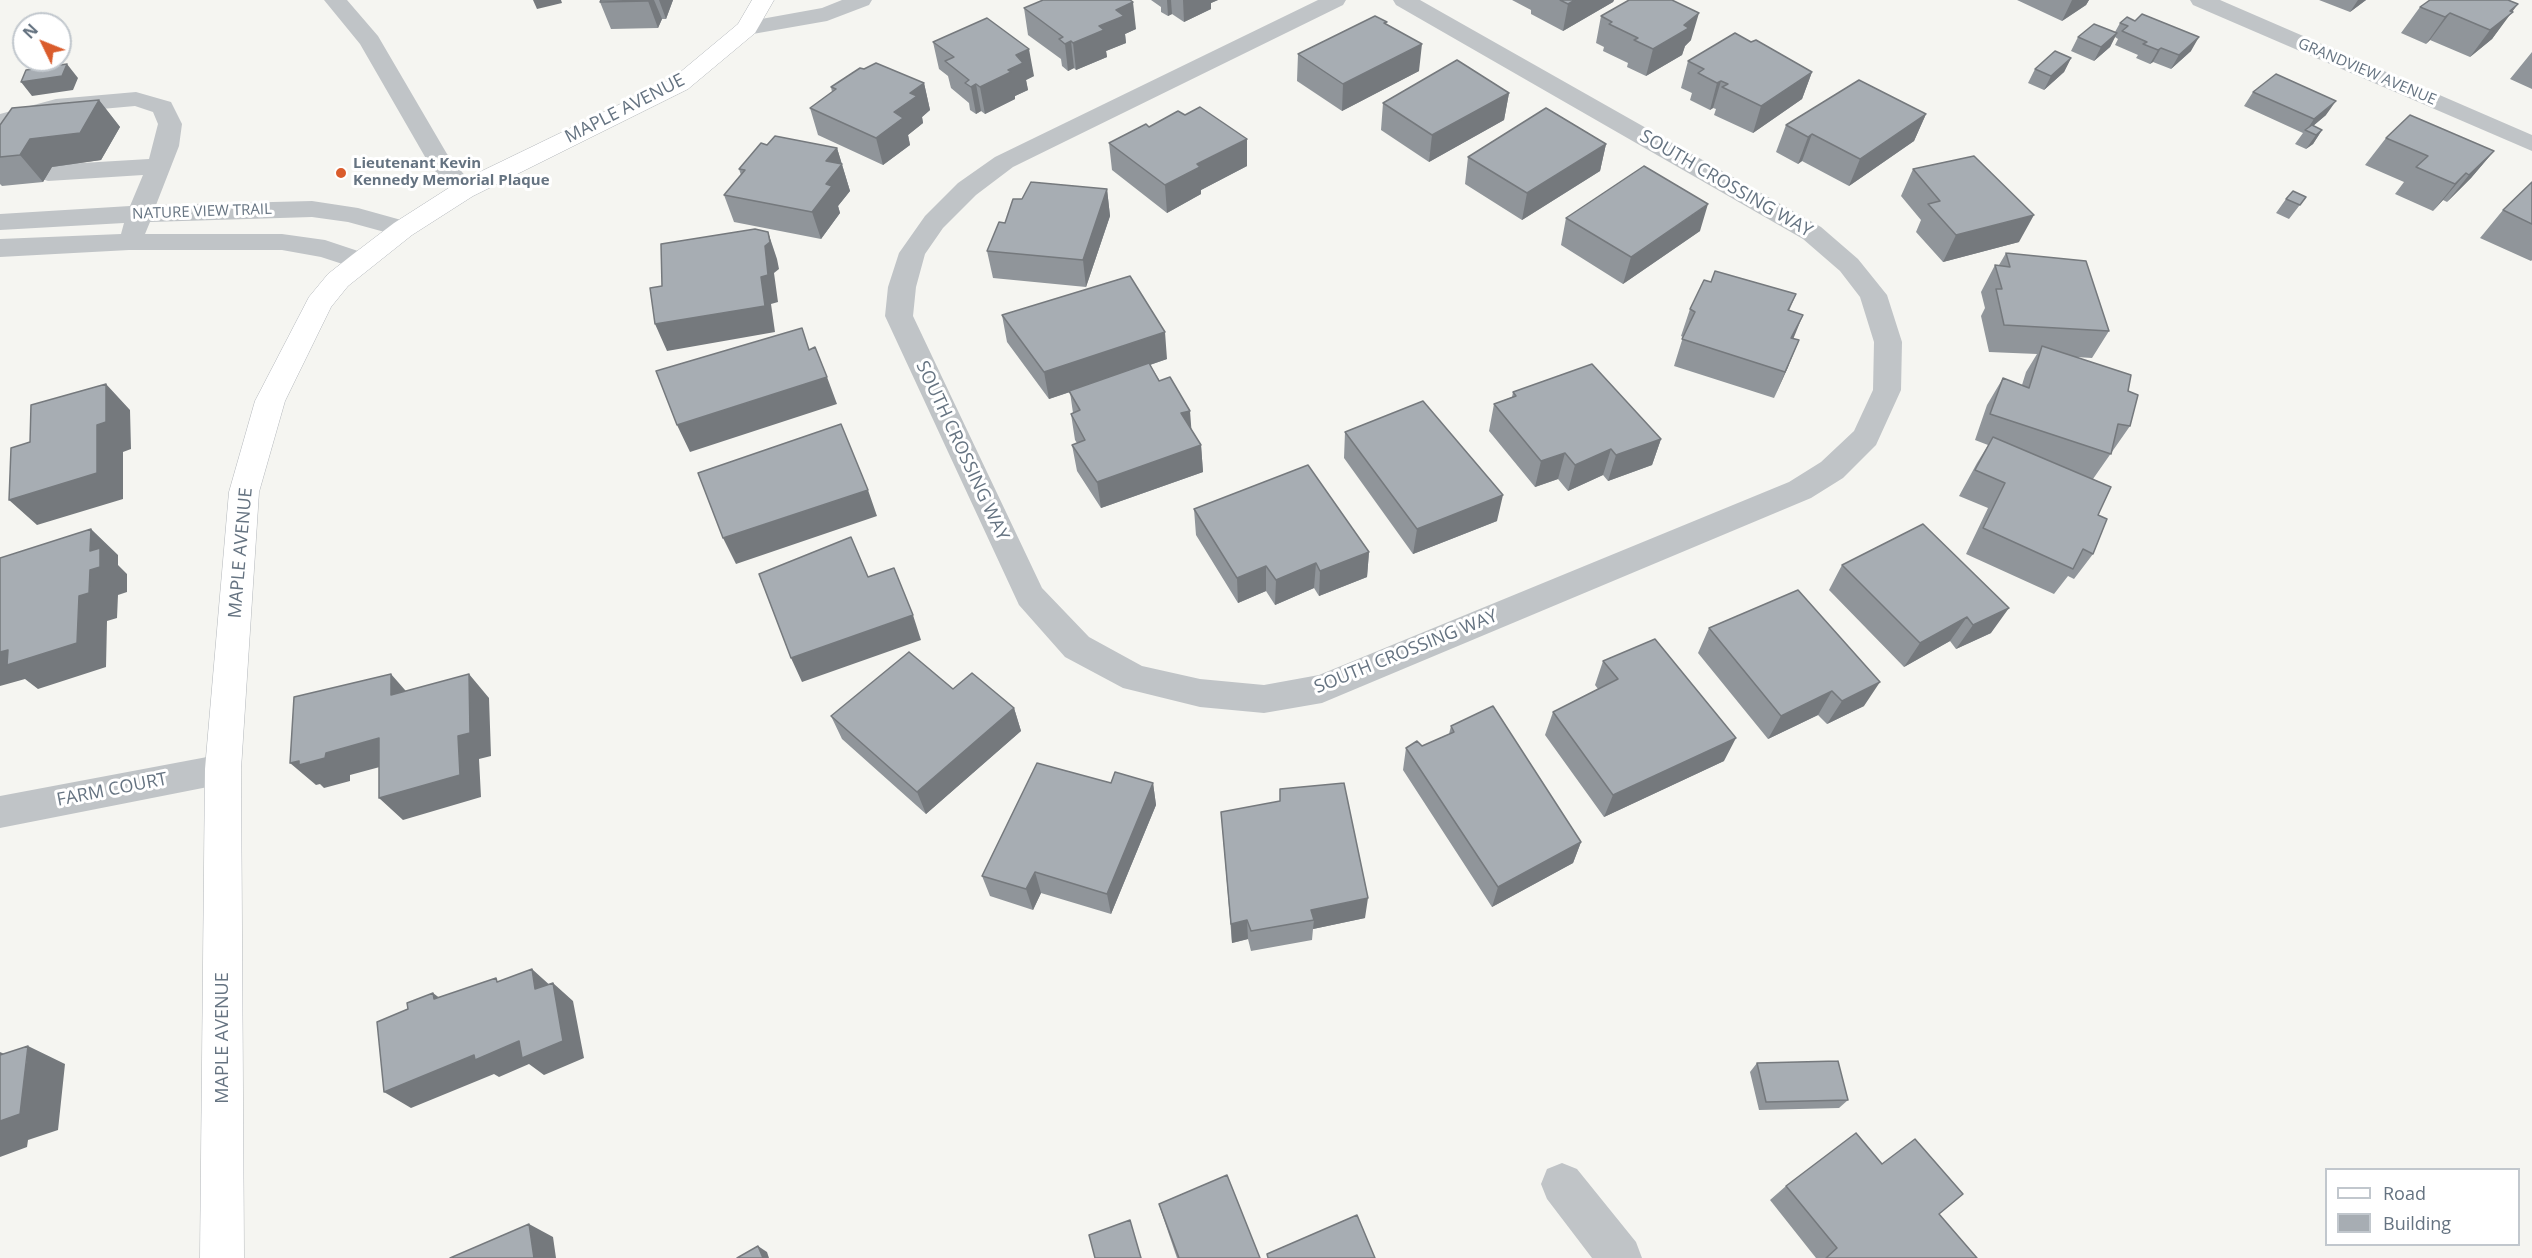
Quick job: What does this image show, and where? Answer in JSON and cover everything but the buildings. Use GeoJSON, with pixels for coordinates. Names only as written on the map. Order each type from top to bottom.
{"type":"FeatureCollection","features":[{"type":"Feature","properties":{"kind":"main road","name":"MAPLE AVENUE"},"geometry":{"type":"LineString","coordinates":[[222,1258],[223,769],[244,492],[270,401],[319,303],[338,280],[361,261],[403,229],[464,190],[680,84],[747,28],[764,0]]}},
{"type":"Feature","properties":{"kind":"street"},"geometry":{"type":"LineString","coordinates":[[334,0],[370,41],[437,157],[464,190]]}},
{"type":"Feature","properties":{"kind":"street"},"geometry":{"type":"LineString","coordinates":[[747,28],[827,14],[861,0]]}},
{"type":"Feature","properties":{"kind":"street","name":"SOUTH CROSSING WAY"},"geometry":{"type":"LineString","coordinates":[[1335,0],[1004,162],[967,189],[934,222],[912,253],[902,287],[899,316],[1030,596],[1077,646],[1135,678],[1200,693],[1264,699],[1322,689],[1800,490],[1832,470],[1866,437],[1887,390],[1888,342],[1872,295],[1849,265],[1812,233],[1404,0]]}},
{"type":"Feature","properties":{"kind":"street","name":"GRANDVIEW AVENUE"},"geometry":{"type":"LineString","coordinates":[[2201,0],[2532,144]]}},
{"type":"Feature","properties":{"kind":"street"},"geometry":{"type":"LineString","coordinates":[[0,121],[56,106],[136,99],[162,106],[170,124],[160,166],[129,242]]}},
{"type":"Feature","properties":{"kind":"street"},"geometry":{"type":"LineString","coordinates":[[48,173],[160,166]]}},
{"type":"Feature","properties":{"kind":"street","name":"NATURE VIEW TRAIL"},"geometry":{"type":"LineString","coordinates":[[0,222],[312,208],[349,214],[403,229]]}},
{"type":"Feature","properties":{"kind":"street","name":"NATURE VIEW TRAIL"},"geometry":{"type":"LineString","coordinates":[[0,248],[129,242],[282,242],[325,249],[361,261]]}},
{"type":"Feature","properties":{"kind":"street","name":"FARM COURT"},"geometry":{"type":"LineString","coordinates":[[0,812],[223,769]]}},
{"type":"Feature","properties":{"kind":"street"},"geometry":{"type":"LineString","coordinates":[[1562,1184],[1620,1258]]}},
{"type":"Feature","properties":{"kind":"place","name":"Lieutenant Kevin Kennedy Memorial Plaque"},"geometry":{"type":"Point","coordinates":[341,173]}}]}
